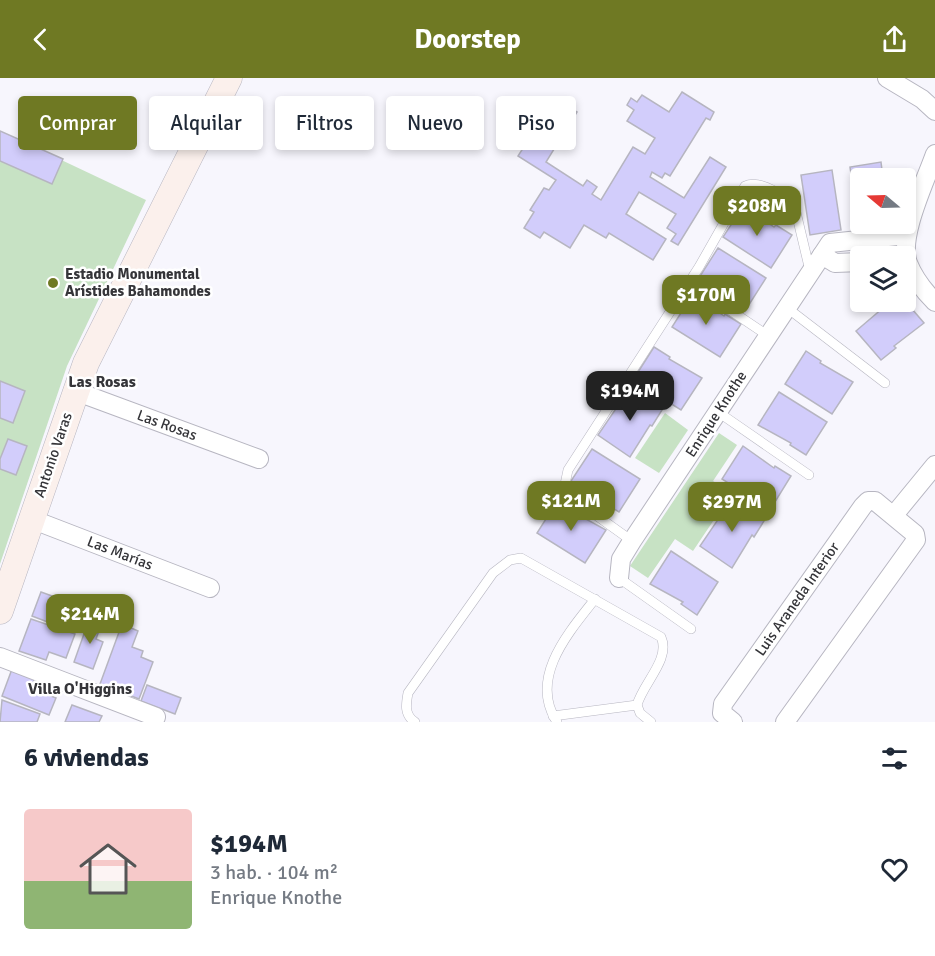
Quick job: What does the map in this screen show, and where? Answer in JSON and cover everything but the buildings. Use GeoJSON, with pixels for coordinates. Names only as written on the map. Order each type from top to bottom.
{"type":"FeatureCollection","features":[{"type":"Feature","properties":{"kind":"street","name":"Antonio Varas"},"geometry":{"type":"LineString","coordinates":[[0,611],[75,391],[96,342],[229,78]]}},
{"type":"Feature","properties":{"kind":"street"},"geometry":{"type":"LineString","coordinates":[[887,78],[922,99],[935,111]]}},
{"type":"Feature","properties":{"kind":"street"},"geometry":{"type":"LineString","coordinates":[[907,246],[907,235],[935,154]]}},
{"type":"Feature","properties":{"kind":"street","name":"Enrique Knothe"},"geometry":{"type":"LineString","coordinates":[[620,578],[621,559],[632,541],[830,243],[907,235]]}},
{"type":"Feature","properties":{"kind":"street"},"geometry":{"type":"LineString","coordinates":[[822,255],[835,263],[850,262]]}},
{"type":"Feature","properties":{"kind":"street"},"geometry":{"type":"LineString","coordinates":[[916,278],[935,302]]}},
{"type":"Feature","properties":{"kind":"street","name":"Las Rosas"},"geometry":{"type":"LineString","coordinates":[[75,391],[259,459]]}},
{"type":"Feature","properties":{"kind":"street"},"geometry":{"type":"LineString","coordinates":[[894,515],[935,465]]}},
{"type":"Feature","properties":{"kind":"street","name":"Luis Araneda Interior"},"geometry":{"type":"LineString","coordinates":[[733,722],[722,713],[723,704],[863,506],[868,501],[875,501],[915,534],[916,540],[785,722]]}},
{"type":"Feature","properties":{"kind":"street","name":"Las Marías"},"geometry":{"type":"LineString","coordinates":[[31,519],[210,588]]}},
{"type":"Feature","properties":{"kind":"street"},"geometry":{"type":"LineString","coordinates":[[0,657],[156,717]]}},
{"type":"Feature","properties":{"kind":"lane"},"geometry":{"type":"LineString","coordinates":[[632,541],[572,498],[564,489],[568,470],[688,282],[740,192],[752,183],[761,184],[790,201],[795,208],[810,271]]}},
{"type":"Feature","properties":{"kind":"lane"},"geometry":{"type":"LineString","coordinates":[[688,282],[767,335]]}},
{"type":"Feature","properties":{"kind":"lane"},"geometry":{"type":"LineString","coordinates":[[786,307],[885,383]]}},
{"type":"Feature","properties":{"kind":"lane"},"geometry":{"type":"LineString","coordinates":[[718,412],[809,475]]}},
{"type":"Feature","properties":{"kind":"lane"},"geometry":{"type":"LineString","coordinates":[[415,722],[410,719],[405,707],[408,693],[501,565],[521,558],[661,637],[665,645],[663,654],[637,705],[640,713],[651,722]]}},
{"type":"Feature","properties":{"kind":"lane"},"geometry":{"type":"LineString","coordinates":[[620,578],[691,629]]}},
{"type":"Feature","properties":{"kind":"lane"},"geometry":{"type":"LineString","coordinates":[[595,598],[561,642],[553,659],[548,680],[548,704],[555,719],[637,705]]}},
{"type":"Feature","properties":{"kind":"green space","name":"Estadio Monumental Arístides Bahamondes"},"geometry":{"type":"Polygon","coordinates":[[[0,131],[18,140],[18,150],[40,150],[146,200],[67,366],[0,564],[0,131]]]}},
{"type":"Feature","properties":{"kind":"green space"},"geometry":{"type":"Polygon","coordinates":[[[665,413],[688,430],[659,473],[635,458],[665,413]]]}},
{"type":"Feature","properties":{"kind":"green space"},"geometry":{"type":"Polygon","coordinates":[[[719,433],[737,445],[713,481],[732,493],[693,551],[675,539],[648,578],[630,566],[719,433]]]}},
{"type":"Feature","properties":{"kind":"place","name":"Estadio Monumental Arístides Bahamondes"},"geometry":{"type":"Point","coordinates":[53,283]}},
{"type":"Feature","properties":{"kind":"district","name":"Las Rosas"},"geometry":{"type":"Point","coordinates":[102,381]}},
{"type":"Feature","properties":{"kind":"district","name":"Villa O'Higgins"},"geometry":{"type":"Point","coordinates":[80,688]}}]}
